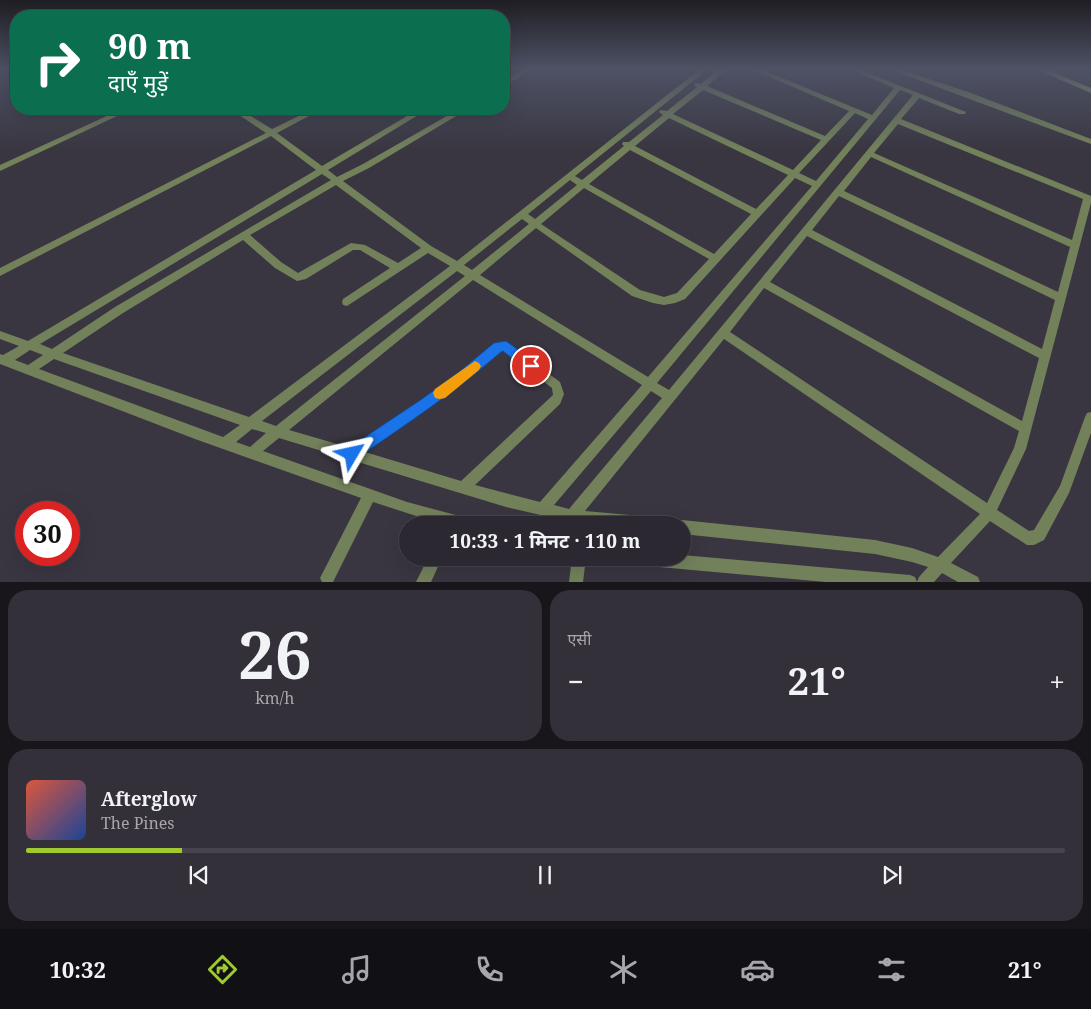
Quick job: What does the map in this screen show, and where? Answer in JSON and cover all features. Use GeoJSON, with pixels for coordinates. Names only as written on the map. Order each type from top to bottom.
{"type":"FeatureCollection","features":[{"type":"Feature","properties":{"kind":"street"},"geometry":{"type":"LineString","coordinates":[[225,443],[253,424],[458,266],[669,96]]}},
{"type":"Feature","properties":{"kind":"street"},"geometry":{"type":"LineString","coordinates":[[251,453],[584,185],[690,96]]}},
{"type":"Feature","properties":{"kind":"street"},"geometry":{"type":"LineString","coordinates":[[724,96],[827,140]]}},
{"type":"Feature","properties":{"kind":"street"},"geometry":{"type":"LineString","coordinates":[[821,96],[873,118]]}},
{"type":"Feature","properties":{"kind":"street"},"geometry":{"type":"LineString","coordinates":[[542,510],[745,272],[891,96]]}},
{"type":"Feature","properties":{"kind":"street"},"geometry":{"type":"LineString","coordinates":[[572,516],[916,96]]}},
{"type":"Feature","properties":{"kind":"street"},"geometry":{"type":"LineString","coordinates":[[923,96],[962,112]]}},
{"type":"Feature","properties":{"kind":"street"},"geometry":{"type":"LineString","coordinates":[[971,96],[1091,142]]}},
{"type":"Feature","properties":{"kind":"street"},"geometry":{"type":"LineString","coordinates":[[655,108],[817,185]]}},
{"type":"Feature","properties":{"kind":"street"},"geometry":{"type":"LineString","coordinates":[[521,214],[636,293],[667,302],[681,296],[854,110]]}},
{"type":"Feature","properties":{"kind":"street"},"geometry":{"type":"LineString","coordinates":[[0,168],[115,115]]}},
{"type":"Feature","properties":{"kind":"street"},"geometry":{"type":"LineString","coordinates":[[244,115],[272,133],[428,248],[671,396]]}},
{"type":"Feature","properties":{"kind":"street"},"geometry":{"type":"LineString","coordinates":[[0,272],[306,115]]}},
{"type":"Feature","properties":{"kind":"street"},"geometry":{"type":"LineString","coordinates":[[3,360],[414,115]]}},
{"type":"Feature","properties":{"kind":"street"},"geometry":{"type":"LineString","coordinates":[[30,369],[119,310],[317,191],[337,182],[454,115]]}},
{"type":"Feature","properties":{"kind":"street"},"geometry":{"type":"LineString","coordinates":[[896,120],[1089,198],[1020,449],[989,513],[924,582]]}},
{"type":"Feature","properties":{"kind":"street"},"geometry":{"type":"LineString","coordinates":[[616,138],[757,213]]}},
{"type":"Feature","properties":{"kind":"street"},"geometry":{"type":"LineString","coordinates":[[870,154],[1075,244]]}},
{"type":"Feature","properties":{"kind":"street"},"geometry":{"type":"LineString","coordinates":[[570,177],[716,260]]}},
{"type":"Feature","properties":{"kind":"street"},"geometry":{"type":"LineString","coordinates":[[839,192],[1061,298]]}},
{"type":"Feature","properties":{"kind":"street"},"geometry":{"type":"LineString","coordinates":[[806,231],[1046,356]]}},
{"type":"Feature","properties":{"kind":"street"},"geometry":{"type":"LineString","coordinates":[[244,235],[278,265],[298,277],[303,276],[351,246],[362,247],[398,268]]}},
{"type":"Feature","properties":{"kind":"street"},"geometry":{"type":"LineString","coordinates":[[347,302],[428,248]]}},
{"type":"Feature","properties":{"kind":"street"},"geometry":{"type":"LineString","coordinates":[[763,283],[1026,429]]}},
{"type":"Feature","properties":{"kind":"street"},"geometry":{"type":"LineString","coordinates":[[722,332],[1022,536],[1034,538],[1039,535],[1065,489],[1091,417]]}},
{"type":"Feature","properties":{"kind":"street"},"geometry":{"type":"LineString","coordinates":[[0,335],[253,424],[558,516]]}},
{"type":"Feature","properties":{"kind":"street"},"geometry":{"type":"LineString","coordinates":[[352,454],[441,393],[498,347],[506,346],[556,385],[559,395],[556,400],[463,488]]}},
{"type":"Feature","properties":{"kind":"street"},"geometry":{"type":"LineString","coordinates":[[3,360],[251,453],[434,516]]}},
{"type":"Feature","properties":{"kind":"street"},"geometry":{"type":"LineString","coordinates":[[327,578],[370,494]]}},
{"type":"Feature","properties":{"kind":"street"},"geometry":{"type":"LineString","coordinates":[[691,528],[875,547],[912,555],[941,565],[973,582]]}},
{"type":"Feature","properties":{"kind":"street"},"geometry":{"type":"LineString","coordinates":[[691,563],[910,582]]}},
{"type":"Feature","properties":{"kind":"street"},"geometry":{"type":"LineString","coordinates":[[423,582],[431,566]]}},
{"type":"Feature","properties":{"kind":"street"},"geometry":{"type":"LineString","coordinates":[[576,582],[578,566]]}},
{"type":"Feature","properties":{"kind":"slow traffic"},"geometry":{"type":"LineString","coordinates":[[440,393],[475,366]]}},
{"type":"Feature","properties":{"kind":"route"},"geometry":{"type":"LineString","coordinates":[[352,454],[390,426],[426,404],[464,376],[498,347],[506,346],[531,366]]}}]}
